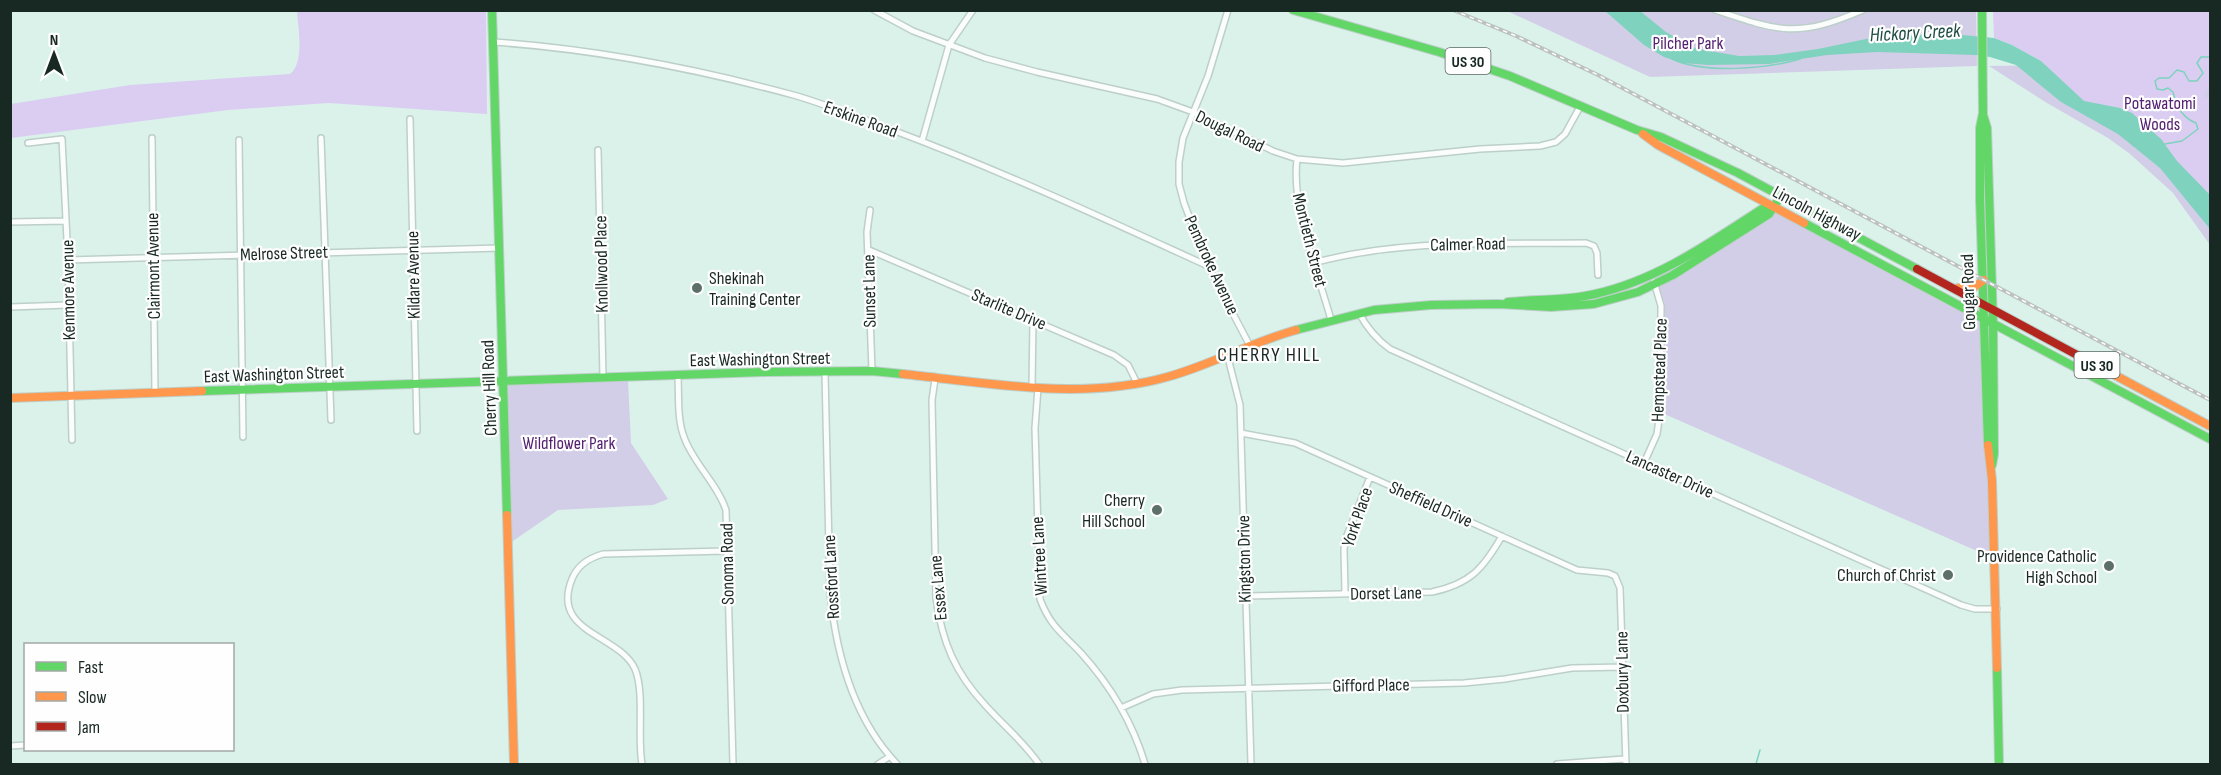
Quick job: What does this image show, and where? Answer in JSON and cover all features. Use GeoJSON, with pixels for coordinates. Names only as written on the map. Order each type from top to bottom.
{"type":"FeatureCollection","features":[{"type":"Feature","properties":{"kind":"street","name":"Cherry Hill Road"},"geometry":{"type":"LineString","coordinates":[[492,10],[514,765]]}},
{"type":"Feature","properties":{"kind":"street","name":"Dougal Road"},"geometry":{"type":"LineString","coordinates":[[874,10],[913,30],[985,58],[1157,99],[1193,112],[1272,151],[1297,159],[1343,163],[1469,150],[1540,146],[1556,142],[1565,134],[1581,105]]}},
{"type":"Feature","properties":{"kind":"street"},"geometry":{"type":"LineString","coordinates":[[922,141],[950,45],[972,10]]}},
{"type":"Feature","properties":{"kind":"street","name":"Pembroke Avenue"},"geometry":{"type":"LineString","coordinates":[[1228,10],[1208,76],[1183,138],[1179,162],[1179,184],[1208,266],[1250,346]]}},
{"type":"Feature","properties":{"kind":"street","name":"Lincoln Highway"},"geometry":{"type":"LineString","coordinates":[[1293,10],[1439,51],[1510,76],[1637,130],[1661,137],[1780,196],[1984,304]]}},
{"type":"Feature","properties":{"kind":"street"},"geometry":{"type":"LineString","coordinates":[[1715,10],[1762,26],[1785,30],[1809,29],[1838,21],[1863,10]]}},
{"type":"Feature","properties":{"kind":"street","name":"Gougar Road"},"geometry":{"type":"LineString","coordinates":[[1982,10],[1983,113],[1980,128],[1980,188],[1988,454],[1992,470]]}},
{"type":"Feature","properties":{"kind":"street","name":"Erskine Road"},"geometry":{"type":"LineString","coordinates":[[494,42],[628,58],[798,96],[922,141],[992,170],[1208,266]]}},
{"type":"Feature","properties":{"kind":"street","name":"Gougar Road"},"geometry":{"type":"LineString","coordinates":[[1983,113],[1987,128],[1993,323],[1994,454],[1992,470],[1999,765]]}},
{"type":"Feature","properties":{"kind":"street","name":"Kildare Avenue"},"geometry":{"type":"LineString","coordinates":[[410,119],[417,431]]}},
{"type":"Feature","properties":{"kind":"street","name":"Lincoln Highway"},"geometry":{"type":"LineString","coordinates":[[1637,130],[1658,145],[1984,318]]}},
{"type":"Feature","properties":{"kind":"street","name":"Clairmont Avenue"},"geometry":{"type":"LineString","coordinates":[[152,138],[155,393]]}},
{"type":"Feature","properties":{"kind":"street"},"geometry":{"type":"LineString","coordinates":[[321,138],[330,420]]}},
{"type":"Feature","properties":{"kind":"street","name":"Kenmore Avenue"},"geometry":{"type":"LineString","coordinates":[[28,143],[62,139],[68,260],[72,440]]}},
{"type":"Feature","properties":{"kind":"street"},"geometry":{"type":"LineString","coordinates":[[239,140],[243,437]]}},
{"type":"Feature","properties":{"kind":"street","name":"Knollwood Place"},"geometry":{"type":"LineString","coordinates":[[598,150],[603,377]]}},
{"type":"Feature","properties":{"kind":"street","name":"Montieth Street"},"geometry":{"type":"LineString","coordinates":[[1297,159],[1295,175],[1297,192],[1313,263],[1331,320]]}},
{"type":"Feature","properties":{"kind":"street","name":"East Washington Street"},"geometry":{"type":"LineString","coordinates":[[1498,304],[1540,307],[1580,306],[1609,301],[1655,285],[1690,266],[1769,214],[1780,196]]}},
{"type":"Feature","properties":{"kind":"street","name":"East Washington Street"},"geometry":{"type":"LineString","coordinates":[[10,398],[767,372],[872,371],[935,379],[1035,387],[1075,389],[1115,387],[1167,376],[1250,346],[1359,313],[1411,306],[1498,304],[1586,296],[1613,290],[1651,276],[1765,207],[1773,207]]}},
{"type":"Feature","properties":{"kind":"street","name":"Sunset Lane"},"geometry":{"type":"LineString","coordinates":[[870,210],[867,232],[872,371]]}},
{"type":"Feature","properties":{"kind":"street"},"geometry":{"type":"LineString","coordinates":[[10,222],[66,221]]}},
{"type":"Feature","properties":{"kind":"street","name":"Calmer Road"},"geometry":{"type":"LineString","coordinates":[[1313,263],[1345,254],[1435,244],[1586,243],[1594,246],[1597,253],[1598,275]]}},
{"type":"Feature","properties":{"kind":"street","name":"Melrose Street"},"geometry":{"type":"LineString","coordinates":[[68,260],[500,248]]}},
{"type":"Feature","properties":{"kind":"street","name":"Starlite Drive"},"geometry":{"type":"LineString","coordinates":[[869,250],[1114,355],[1128,365],[1137,383]]}},
{"type":"Feature","properties":{"kind":"street","name":"Hempstead Place"},"geometry":{"type":"LineString","coordinates":[[1644,463],[1657,434],[1660,412],[1661,306],[1651,276]]}},
{"type":"Feature","properties":{"kind":"street"},"geometry":{"type":"LineString","coordinates":[[1952,287],[1973,288],[1984,280]]}},
{"type":"Feature","properties":{"kind":"street","name":"US 30"},"geometry":{"type":"LineString","coordinates":[[1984,304],[2211,426]]}},
{"type":"Feature","properties":{"kind":"street"},"geometry":{"type":"LineString","coordinates":[[10,307],[68,305]]}},
{"type":"Feature","properties":{"kind":"street","name":"Lancaster Drive"},"geometry":{"type":"LineString","coordinates":[[1359,313],[1378,341],[1390,348],[1961,605],[1975,609],[1997,609]]}},
{"type":"Feature","properties":{"kind":"street","name":"US 30"},"geometry":{"type":"LineString","coordinates":[[1984,318],[2211,439]]}},
{"type":"Feature","properties":{"kind":"street","name":"Wintree Lane"},"geometry":{"type":"LineString","coordinates":[[1033,320],[1040,599],[1047,617],[1101,677],[1121,708],[1139,744],[1145,765]]}},
{"type":"Feature","properties":{"kind":"street","name":"Kingston Drive"},"geometry":{"type":"LineString","coordinates":[[1227,354],[1240,405],[1251,765]]}},
{"type":"Feature","properties":{"kind":"street","name":"Rossford Lane"},"geometry":{"type":"LineString","coordinates":[[825,373],[830,592],[833,622],[839,652],[859,708],[897,765]]}},
{"type":"Feature","properties":{"kind":"street","name":"Sonoma Road"},"geometry":{"type":"LineString","coordinates":[[678,376],[684,438],[722,498],[726,510],[733,765]]}},
{"type":"Feature","properties":{"kind":"street","name":"Essex Lane"},"geometry":{"type":"LineString","coordinates":[[935,379],[932,400],[936,598],[939,623],[946,645],[969,687],[1030,751],[1039,765]]}},
{"type":"Feature","properties":{"kind":"street","name":"Sheffield Drive"},"geometry":{"type":"LineString","coordinates":[[1241,433],[1295,443],[1577,570],[1608,573],[1619,580]]}},
{"type":"Feature","properties":{"kind":"street","name":"York Place"},"geometry":{"type":"LineString","coordinates":[[1345,593],[1346,538],[1370,477]]}},
{"type":"Feature","properties":{"kind":"street","name":"Dorset Lane"},"geometry":{"type":"LineString","coordinates":[[1246,596],[1432,592],[1451,588],[1477,573],[1487,562],[1502,536]]}},
{"type":"Feature","properties":{"kind":"street"},"geometry":{"type":"LineString","coordinates":[[642,765],[639,685],[634,668],[626,657],[576,621],[568,598],[572,578],[585,562],[603,554],[726,551]]}},
{"type":"Feature","properties":{"kind":"street","name":"Doxbury Lane"},"geometry":{"type":"LineString","coordinates":[[1619,580],[1625,762]]}},
{"type":"Feature","properties":{"kind":"street","name":"Gifford Place"},"geometry":{"type":"LineString","coordinates":[[1121,708],[1145,697],[1168,691],[1464,683],[1572,668],[1623,667]]}},
{"type":"Feature","properties":{"kind":"street"},"geometry":{"type":"LineString","coordinates":[[878,765],[890,757]]}},
{"type":"Feature","properties":{"kind":"street"},"geometry":{"type":"LineString","coordinates":[[1557,765],[1625,762]]}},
{"type":"Feature","properties":{"kind":"green space"},"geometry":{"type":"Polygon","coordinates":[[[297,11],[486,11],[487,114],[329,103],[228,110],[11,138],[11,104],[130,85],[290,74],[295,69],[299,53],[297,11]]]}},
{"type":"Feature","properties":{"kind":"green space","name":"Pilcher Park"},"geometry":{"type":"Polygon","coordinates":[[[1507,11],[1976,11],[1977,66],[1650,77],[1507,11]]]}},
{"type":"Feature","properties":{"kind":"green space"},"geometry":{"type":"Polygon","coordinates":[[[1993,11],[2210,11],[2210,82],[2204,96],[2210,99],[2210,195],[2177,161],[2161,139],[2120,108],[2084,101],[2041,61],[1994,38],[1993,11]]]}},
{"type":"Feature","properties":{"kind":"green space","name":"Potawatomi Woods"},"geometry":{"type":"Polygon","coordinates":[[[2210,62],[2210,245],[2173,193],[2130,154],[2108,138],[1989,66],[2210,62]]]}},
{"type":"Feature","properties":{"kind":"green space"},"geometry":{"type":"Polygon","coordinates":[[[1773,211],[1982,320],[1993,558],[1662,413],[1664,304],[1659,287],[1773,211]]]}},
{"type":"Feature","properties":{"kind":"green space","name":"Wildflower Park"},"geometry":{"type":"Polygon","coordinates":[[[628,379],[631,443],[668,499],[653,505],[558,510],[510,543],[506,383],[628,379]]]}},
{"type":"Feature","properties":{"kind":"shaded area"},"geometry":{"type":"Polygon","coordinates":[[[1605,11],[1640,11],[1666,32],[1692,47],[1739,56],[1774,55],[1866,39],[1942,33],[1994,38],[2041,61],[2084,101],[2120,108],[2132,113],[2161,139],[2177,161],[2210,195],[2210,229],[2160,168],[2118,134],[2061,102],[2016,65],[1976,55],[1877,52],[1827,55],[1769,64],[1683,63],[1664,57],[1644,45],[1605,11]]]}},
{"type":"Feature","properties":{"kind":"waterway"},"geometry":{"type":"LineString","coordinates":[[2165,144],[2182,141],[2198,129],[2196,123],[2180,110],[2173,92],[2168,88],[2157,89],[2155,81],[2159,78],[2169,78],[2177,70],[2184,72],[2189,81],[2197,81],[2203,73],[2197,63],[2201,57],[2210,57]]}},
{"type":"Feature","properties":{"kind":"waterway","name":"Hickory Creek"},"geometry":{"type":"LineString","coordinates":[[1672,59],[1685,64],[1718,68],[1753,67],[1800,59]]}},
{"type":"Feature","properties":{"kind":"waterway"},"geometry":{"type":"LineString","coordinates":[[1756,764],[1760,750]]}},
{"type":"Feature","properties":{"kind":"railway"},"geometry":{"type":"LineString","coordinates":[[1453,10],[1516,36],[1598,75],[2210,400]]}},
{"type":"Feature","properties":{"kind":"traffic: fast"},"geometry":{"type":"LineString","coordinates":[[492,10],[507,515]]}},
{"type":"Feature","properties":{"kind":"traffic: fast"},"geometry":{"type":"LineString","coordinates":[[1293,10],[1439,52],[1510,76],[1637,130],[1661,137],[1738,173],[1917,269]]}},
{"type":"Feature","properties":{"kind":"traffic: fast"},"geometry":{"type":"LineString","coordinates":[[1982,10],[1983,113],[1980,128],[1980,200],[1988,445]]}},
{"type":"Feature","properties":{"kind":"traffic: fast"},"geometry":{"type":"LineString","coordinates":[[1983,115],[1987,128],[1993,323],[1994,454],[1992,465]]}},
{"type":"Feature","properties":{"kind":"traffic: fast"},"geometry":{"type":"LineString","coordinates":[[1296,330],[1374,310],[1431,305],[1498,304],[1551,307],[1594,304],[1638,292],[1673,275],[1769,214],[1781,196]]}},
{"type":"Feature","properties":{"kind":"traffic: fast"},"geometry":{"type":"LineString","coordinates":[[1508,302],[1573,298],[1618,288],[1662,270],[1765,207],[1773,207]]}},
{"type":"Feature","properties":{"kind":"traffic: fast"},"geometry":{"type":"LineString","coordinates":[[1804,223],[2210,439]]}},
{"type":"Feature","properties":{"kind":"traffic: fast"},"geometry":{"type":"LineString","coordinates":[[202,391],[767,372],[872,371],[903,374]]}},
{"type":"Feature","properties":{"kind":"traffic: fast"},"geometry":{"type":"LineString","coordinates":[[1997,668],[1999,764]]}},
{"type":"Feature","properties":{"kind":"traffic: slow"},"geometry":{"type":"LineString","coordinates":[[1643,134],[1658,145],[1804,223]]}},
{"type":"Feature","properties":{"kind":"traffic: slow"},"geometry":{"type":"LineString","coordinates":[[1958,288],[1973,288],[1984,280]]}},
{"type":"Feature","properties":{"kind":"traffic: slow"},"geometry":{"type":"LineString","coordinates":[[903,374],[1035,388],[1102,388],[1167,377],[1296,330]]}},
{"type":"Feature","properties":{"kind":"traffic: slow"},"geometry":{"type":"LineString","coordinates":[[2079,356],[2210,426]]}},
{"type":"Feature","properties":{"kind":"traffic: slow"},"geometry":{"type":"LineString","coordinates":[[10,398],[202,391]]}},
{"type":"Feature","properties":{"kind":"traffic: slow"},"geometry":{"type":"LineString","coordinates":[[1988,445],[1992,480],[1997,668]]}},
{"type":"Feature","properties":{"kind":"traffic: slow"},"geometry":{"type":"LineString","coordinates":[[507,515],[514,764]]}},
{"type":"Feature","properties":{"kind":"traffic: jam"},"geometry":{"type":"LineString","coordinates":[[1917,269],[2079,356]]}},
{"type":"Feature","properties":{"kind":"place","name":"Shekinah Training Center"},"geometry":{"type":"Point","coordinates":[697,288]}},
{"type":"Feature","properties":{"kind":"place","name":"Cherry Hill School"},"geometry":{"type":"Point","coordinates":[1157,510]}},
{"type":"Feature","properties":{"kind":"place","name":"Providence Catholic High School"},"geometry":{"type":"Point","coordinates":[2109,566]}},
{"type":"Feature","properties":{"kind":"place","name":"Church of Christ"},"geometry":{"type":"Point","coordinates":[1948,575]}},
{"type":"Feature","properties":{"kind":"district","name":"CHERRY HILL"},"geometry":{"type":"Point","coordinates":[1269,354]}}]}
